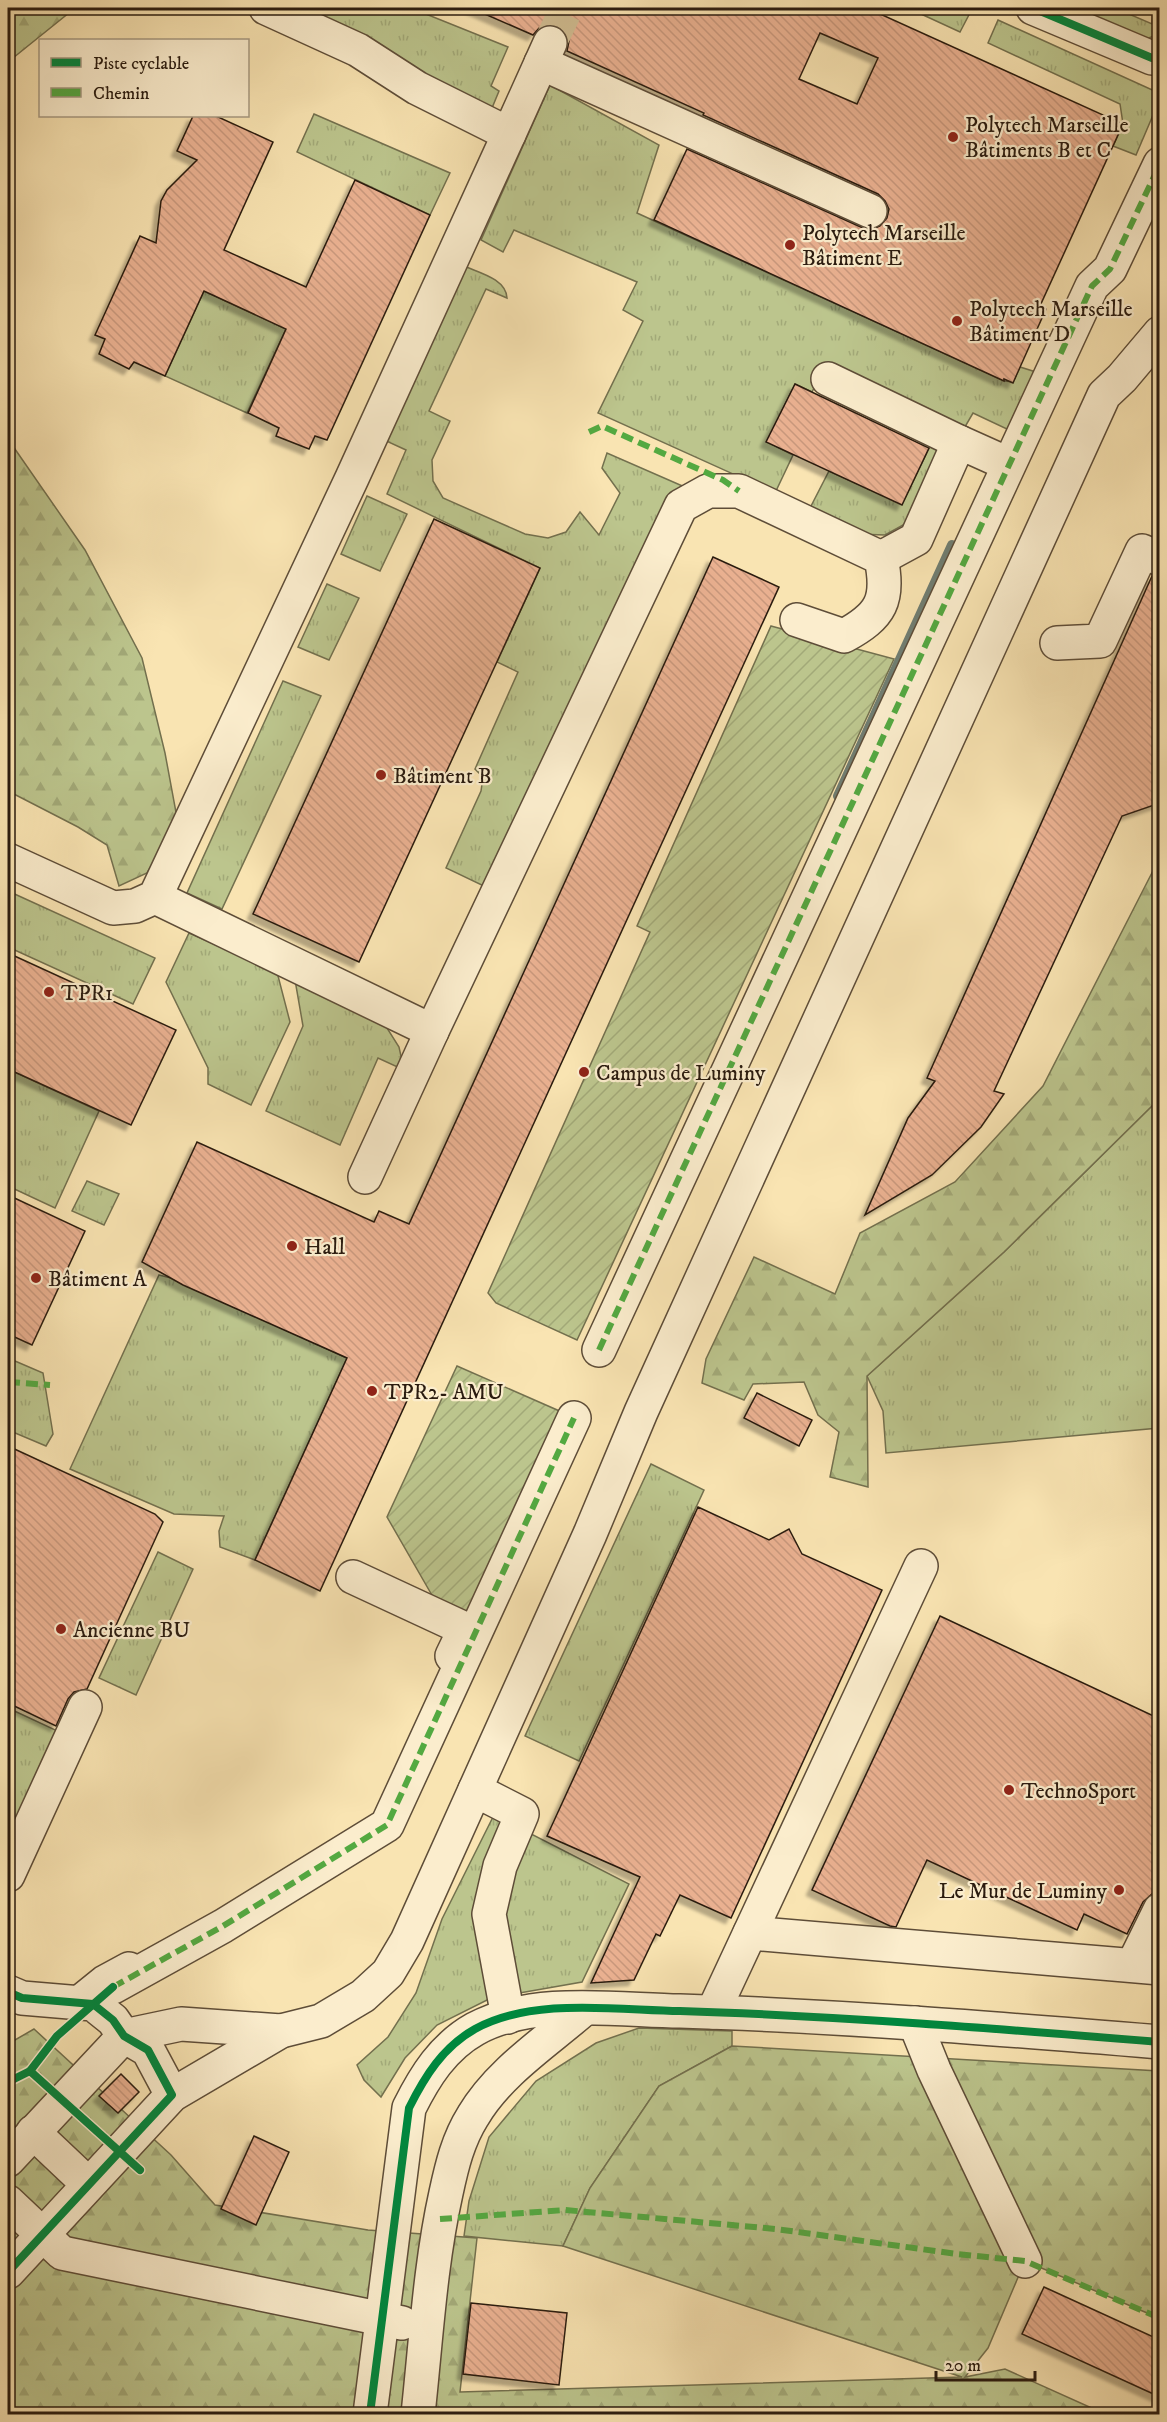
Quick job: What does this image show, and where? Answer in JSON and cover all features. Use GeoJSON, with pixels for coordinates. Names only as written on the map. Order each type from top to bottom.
{"type":"FeatureCollection","features":[{"type":"Feature","properties":{"kind":"street"},"geometry":{"type":"LineString","coordinates":[[266,8],[358,50],[417,88],[508,134]]}},
{"type":"Feature","properties":{"kind":"street"},"geometry":{"type":"LineString","coordinates":[[1033,8],[1152,58],[1160,57]]}},
{"type":"Feature","properties":{"kind":"street"},"geometry":{"type":"LineString","coordinates":[[8,860],[113,908],[135,906],[155,897],[352,478],[546,53],[870,211]]}},
{"type":"Feature","properties":{"kind":"street"},"geometry":{"type":"LineString","coordinates":[[599,1350],[1092,286],[1110,269],[1160,164]]}},
{"type":"Feature","properties":{"kind":"street"},"geometry":{"type":"LineString","coordinates":[[8,2272],[41,2233],[172,2095],[281,2031],[321,2021],[363,1996],[388,1973],[407,1941],[590,1534],[641,1412],[1104,395],[1122,378],[1160,333]]}},
{"type":"Feature","properties":{"kind":"street"},"geometry":{"type":"LineString","coordinates":[[828,379],[1008,464]]}},
{"type":"Feature","properties":{"kind":"street"},"geometry":{"type":"LineString","coordinates":[[881,558],[916,539],[958,442]]}},
{"type":"Feature","properties":{"kind":"street"},"geometry":{"type":"LineString","coordinates":[[365,1177],[681,506],[708,491],[739,491],[881,558]]}},
{"type":"Feature","properties":{"kind":"street"},"geometry":{"type":"LineString","coordinates":[[1057,643],[1100,642],[1142,551],[1160,559]]}},
{"type":"Feature","properties":{"kind":"street"},"geometry":{"type":"LineString","coordinates":[[797,620],[844,636],[865,625],[878,610],[883,591],[885,576],[881,558]]}},
{"type":"Feature","properties":{"kind":"street"},"geometry":{"type":"LineString","coordinates":[[155,897],[432,1031]]}},
{"type":"Feature","properties":{"kind":"street"},"geometry":{"type":"LineString","coordinates":[[113,1987],[224,1926],[387,1825],[574,1418]]}},
{"type":"Feature","properties":{"kind":"street"},"geometry":{"type":"LineString","coordinates":[[713,2012],[921,1566]]}},
{"type":"Feature","properties":{"kind":"street"},"geometry":{"type":"LineString","coordinates":[[79,2003],[105,1982],[176,1944],[376,1818],[465,1629],[353,1577]]}},
{"type":"Feature","properties":{"kind":"street"},"geometry":{"type":"LineString","coordinates":[[8,1875],[85,1707]]}},
{"type":"Feature","properties":{"kind":"street"},"geometry":{"type":"LineString","coordinates":[[475,1790],[522,1814],[500,1866],[489,1914],[508,2017]]}},
{"type":"Feature","properties":{"kind":"street"},"geometry":{"type":"LineString","coordinates":[[750,1933],[1146,1966],[1160,1910]]}},
{"type":"Feature","properties":{"kind":"street"},"geometry":{"type":"LineString","coordinates":[[8,1992],[22,1998],[93,2004],[113,2020],[124,2036],[148,2050],[172,2095]]}},
{"type":"Feature","properties":{"kind":"street"},"geometry":{"type":"LineString","coordinates":[[418,2415],[440,2219],[456,2148],[473,2115],[495,2087],[520,2062],[584,2009]]}},
{"type":"Feature","properties":{"kind":"street"},"geometry":{"type":"LineString","coordinates":[[370,2415],[409,2108],[427,2073],[446,2051],[475,2030],[508,2017],[539,2010],[584,2009],[713,2012],[915,2023],[1160,2042]]}},
{"type":"Feature","properties":{"kind":"street"},"geometry":{"type":"LineString","coordinates":[[915,2023],[934,2070],[1025,2261]]}},
{"type":"Feature","properties":{"kind":"street"},"geometry":{"type":"LineString","coordinates":[[8,2160],[124,2036],[181,2024],[281,2031]]}},
{"type":"Feature","properties":{"kind":"street"},"geometry":{"type":"LineString","coordinates":[[33,2132],[88,2184]]}},
{"type":"Feature","properties":{"kind":"street"},"geometry":{"type":"LineString","coordinates":[[8,2202],[62,2253],[381,2320],[427,2327]]}},
{"type":"Feature","properties":{"kind":"green space"},"geometry":{"type":"Polygon","coordinates":[[[8,8],[75,8],[8,62],[8,8]]]}},
{"type":"Feature","properties":{"kind":"green space"},"geometry":{"type":"Polygon","coordinates":[[[299,8],[411,8],[508,47],[491,86],[499,91],[492,108],[418,75],[299,8]]]}},
{"type":"Feature","properties":{"kind":"green space"},"geometry":{"type":"Polygon","coordinates":[[[908,8],[969,8],[972,9],[960,32],[908,8]]]}},
{"type":"Feature","properties":{"kind":"green space"},"geometry":{"type":"Polygon","coordinates":[[[1058,8],[1115,8],[1152,24],[1153,8],[1159,8],[1159,34],[1136,43],[1058,8]]]}},
{"type":"Feature","properties":{"kind":"green space"},"geometry":{"type":"Polygon","coordinates":[[[998,20],[1159,93],[1159,101],[1136,155],[1113,146],[1123,124],[1120,104],[988,43],[998,20]]]}},
{"type":"Feature","properties":{"kind":"green space"},"geometry":{"type":"Polygon","coordinates":[[[550,85],[659,145],[637,213],[1005,381],[1013,382],[1020,367],[1036,372],[1009,430],[973,413],[962,432],[823,370],[812,392],[795,384],[767,442],[793,455],[775,493],[598,413],[643,321],[623,310],[637,282],[514,230],[503,252],[481,240],[550,85]]]}},
{"type":"Feature","properties":{"kind":"green space"},"geometry":{"type":"Polygon","coordinates":[[[314,114],[450,173],[430,215],[297,152],[314,114]]]}},
{"type":"Feature","properties":{"kind":"green space"},"geometry":{"type":"Polygon","coordinates":[[[464,266],[497,281],[506,291],[507,298],[486,289],[429,411],[450,421],[432,460],[433,481],[443,498],[525,534],[548,538],[566,532],[580,512],[599,535],[620,493],[602,468],[607,453],[687,488],[668,503],[654,524],[488,888],[446,868],[481,791],[483,777],[475,769],[518,672],[497,662],[540,568],[387,494],[406,450],[384,440],[464,266]]]}},
{"type":"Feature","properties":{"kind":"green space"},"geometry":{"type":"Polygon","coordinates":[[[204,291],[286,329],[247,413],[165,376],[204,291]]]}},
{"type":"Feature","properties":{"kind":"green space"},"geometry":{"type":"Polygon","coordinates":[[[8,439],[85,550],[142,658],[165,753],[178,823],[147,873],[119,886],[107,845],[78,827],[8,791],[8,439]]]}},
{"type":"Feature","properties":{"kind":"green space"},"geometry":{"type":"Polygon","coordinates":[[[931,444],[944,452],[905,524],[885,535],[856,534],[809,510],[829,471],[902,504],[931,444]]]}},
{"type":"Feature","properties":{"kind":"green space"},"geometry":{"type":"Polygon","coordinates":[[[367,496],[407,514],[380,571],[341,554],[367,496]]]}},
{"type":"Feature","properties":{"kind":"green space"},"geometry":{"type":"Polygon","coordinates":[[[327,584],[359,598],[329,660],[298,647],[327,584]]]}},
{"type":"Feature","properties":{"kind":"green space"},"geometry":{"type":"Polygon","coordinates":[[[771,626],[894,659],[577,1340],[496,1303],[488,1293],[650,932],[637,926],[771,626]]]}},
{"type":"Feature","properties":{"kind":"green space"},"geometry":{"type":"Polygon","coordinates":[[[283,681],[321,696],[222,909],[187,893],[283,681]]]}},
{"type":"Feature","properties":{"kind":"green space"},"geometry":{"type":"Polygon","coordinates":[[[1159,859],[1159,1099],[1004,1252],[867,1376],[868,1487],[830,1477],[839,1432],[818,1415],[804,1382],[753,1384],[744,1400],[702,1383],[706,1359],[754,1257],[835,1294],[860,1233],[955,1182],[1043,1086],[1159,859]]]}},
{"type":"Feature","properties":{"kind":"green space"},"geometry":{"type":"Polygon","coordinates":[[[8,891],[155,958],[133,1004],[8,947],[8,891]]]}},
{"type":"Feature","properties":{"kind":"green space"},"geometry":{"type":"Polygon","coordinates":[[[189,933],[277,972],[290,1022],[251,1105],[208,1084],[208,1068],[166,982],[189,933]]]}},
{"type":"Feature","properties":{"kind":"green space"},"geometry":{"type":"Polygon","coordinates":[[[295,980],[382,1020],[399,1047],[404,1070],[378,1058],[340,1145],[266,1111],[303,1026],[295,980]]]}},
{"type":"Feature","properties":{"kind":"green space"},"geometry":{"type":"Polygon","coordinates":[[[8,1069],[99,1111],[55,1208],[8,1186],[8,1069]]]}},
{"type":"Feature","properties":{"kind":"green space"},"geometry":{"type":"Polygon","coordinates":[[[1159,1099],[1159,1428],[886,1453],[883,1411],[867,1376],[1004,1252],[1159,1099]]]}},
{"type":"Feature","properties":{"kind":"green space"},"geometry":{"type":"Polygon","coordinates":[[[87,1181],[119,1194],[104,1225],[72,1211],[87,1181]]]}},
{"type":"Feature","properties":{"kind":"green space"},"geometry":{"type":"Polygon","coordinates":[[[159,1275],[171,1278],[347,1358],[255,1560],[220,1547],[219,1531],[224,1516],[174,1514],[70,1469],[159,1275]]]}},
{"type":"Feature","properties":{"kind":"green space"},"geometry":{"type":"Polygon","coordinates":[[[8,1358],[43,1373],[53,1434],[46,1446],[8,1430],[8,1358]]]}},
{"type":"Feature","properties":{"kind":"green space"},"geometry":{"type":"Polygon","coordinates":[[[457,1366],[564,1413],[468,1614],[433,1597],[387,1517],[457,1366]]]}},
{"type":"Feature","properties":{"kind":"green space"},"geometry":{"type":"Polygon","coordinates":[[[651,1464],[704,1490],[579,1761],[525,1736],[651,1464]]]}},
{"type":"Feature","properties":{"kind":"green space"},"geometry":{"type":"Polygon","coordinates":[[[158,1552],[193,1569],[136,1695],[99,1678],[158,1552]]]}},
{"type":"Feature","properties":{"kind":"green space"},"geometry":{"type":"Polygon","coordinates":[[[8,1708],[64,1734],[19,1830],[8,1825],[8,1708]]]}},
{"type":"Feature","properties":{"kind":"green space"},"geometry":{"type":"Polygon","coordinates":[[[494,1815],[629,1884],[582,1982],[491,1998],[437,2025],[405,2058],[381,2097],[364,2080],[357,2065],[388,2037],[416,1993],[442,1919],[494,1815]]]}},
{"type":"Feature","properties":{"kind":"green space"},"geometry":{"type":"Polygon","coordinates":[[[639,2028],[732,2031],[732,2046],[659,2086],[590,2188],[563,2246],[464,2236],[469,2201],[489,2137],[536,2081],[596,2043],[639,2028]]]}},
{"type":"Feature","properties":{"kind":"green space"},"geometry":{"type":"Polygon","coordinates":[[[34,2029],[171,2155],[215,2205],[368,2230],[477,2238],[460,2392],[962,2377],[563,2246],[590,2188],[659,2086],[732,2046],[1159,2071],[1159,2318],[1025,2261],[988,2348],[965,2377],[1005,2369],[1105,2414],[8,2414],[8,2044],[34,2029]]]}},
{"type":"Feature","properties":{"kind":"building"},"geometry":{"type":"Polygon","coordinates":[[[471,8],[867,8],[1123,124],[1040,306],[1046,309],[1013,383],[1004,379],[1004,381],[654,220],[687,149],[863,228],[871,230],[880,226],[887,218],[889,209],[878,194],[567,51],[569,41],[566,33],[558,26],[548,24],[539,28],[533,35],[471,8]],[[820,33],[799,79],[857,104],[878,58],[820,33]]]}},
{"type":"Feature","properties":{"kind":"building"},"geometry":{"type":"Polygon","coordinates":[[[193,117],[218,117],[273,142],[224,250],[306,287],[355,180],[430,215],[327,440],[315,436],[309,449],[276,436],[279,428],[248,413],[286,329],[204,291],[165,376],[134,362],[129,369],[99,354],[105,339],[95,335],[140,236],[156,243],[161,201],[167,190],[197,160],[177,151],[193,117]]]}},
{"type":"Feature","properties":{"kind":"building"},"geometry":{"type":"Polygon","coordinates":[[[795,384],[929,448],[902,505],[766,442],[795,384]]]}},
{"type":"Feature","properties":{"kind":"building","name":"Bâtiment B"},"geometry":{"type":"Polygon","coordinates":[[[434,519],[540,568],[359,962],[253,914],[434,519]]]}},
{"type":"Feature","properties":{"kind":"building"},"geometry":{"type":"Polygon","coordinates":[[[713,557],[779,587],[320,1591],[255,1560],[347,1358],[183,1285],[142,1262],[197,1142],[374,1222],[379,1211],[409,1224],[713,557]]]}},
{"type":"Feature","properties":{"kind":"building"},"geometry":{"type":"Polygon","coordinates":[[[1152,576],[1160,577],[1160,803],[1122,816],[994,1091],[1004,1094],[981,1127],[932,1175],[865,1215],[908,1118],[935,1081],[927,1078],[1152,576]]]}},
{"type":"Feature","properties":{"kind":"building","name":"TPR1"},"geometry":{"type":"Polygon","coordinates":[[[8,953],[176,1030],[131,1125],[8,1069],[8,953]]]}},
{"type":"Feature","properties":{"kind":"building","name":"Bâtiment A"},"geometry":{"type":"Polygon","coordinates":[[[8,1195],[85,1231],[32,1345],[8,1334],[8,1195]]]}},
{"type":"Feature","properties":{"kind":"building"},"geometry":{"type":"Polygon","coordinates":[[[757,1393],[812,1420],[799,1446],[744,1418],[757,1393]]]}},
{"type":"Feature","properties":{"kind":"building","name":"Ancienne BU"},"geometry":{"type":"Polygon","coordinates":[[[8,1446],[155,1514],[163,1522],[87,1689],[74,1692],[68,1699],[56,1726],[8,1703],[8,1446]]]}},
{"type":"Feature","properties":{"kind":"building"},"geometry":{"type":"Polygon","coordinates":[[[698,1507],[769,1540],[789,1529],[802,1554],[882,1590],[731,1918],[680,1895],[660,1936],[656,1934],[634,1980],[591,1983],[640,1877],[547,1836],[698,1507]]]}},
{"type":"Feature","properties":{"kind":"building","name":"TechnoSport"},"geometry":{"type":"Polygon","coordinates":[[[940,1616],[1160,1719],[1160,1879],[1153,1893],[1143,1902],[1127,1934],[1084,1914],[1077,1930],[927,1860],[896,1927],[812,1890],[940,1616]]]}},
{"type":"Feature","properties":{"kind":"building"},"geometry":{"type":"Polygon","coordinates":[[[121,2074],[139,2092],[118,2113],[99,2096],[121,2074]]]}},
{"type":"Feature","properties":{"kind":"building"},"geometry":{"type":"Polygon","coordinates":[[[254,2136],[289,2152],[256,2225],[221,2209],[254,2136]]]}},
{"type":"Feature","properties":{"kind":"building"},"geometry":{"type":"Polygon","coordinates":[[[1044,2287],[1160,2340],[1160,2397],[1022,2334],[1044,2287]]]}},
{"type":"Feature","properties":{"kind":"building"},"geometry":{"type":"Polygon","coordinates":[[[471,2303],[567,2313],[559,2385],[463,2374],[471,2303]]]}},
{"type":"Feature","properties":{"kind":"waterway"},"geometry":{"type":"LineString","coordinates":[[838,796],[952,545]]}},
{"type":"Feature","properties":{"kind":"tunnel"},"geometry":{"type":"LineString","coordinates":[[550,43],[567,8]]}},
{"type":"Feature","properties":{"kind":"marked path"},"geometry":{"type":"LineString","coordinates":[[599,1350],[1092,286],[1110,269],[1160,164]]}},
{"type":"Feature","properties":{"kind":"marked path"},"geometry":{"type":"LineString","coordinates":[[589,432],[602,426],[723,480],[739,491]]}},
{"type":"Feature","properties":{"kind":"marked path"},"geometry":{"type":"LineString","coordinates":[[8,1382],[50,1385]]}},
{"type":"Feature","properties":{"kind":"marked path"},"geometry":{"type":"LineString","coordinates":[[113,1987],[223,1926],[387,1825],[574,1418]]}},
{"type":"Feature","properties":{"kind":"marked path"},"geometry":{"type":"LineString","coordinates":[[440,2219],[565,2210],[776,2229],[1025,2261],[1160,2318]]}},
{"type":"Feature","properties":{"kind":"cycle path"},"geometry":{"type":"LineString","coordinates":[[1033,8],[1152,58],[1160,57]]}},
{"type":"Feature","properties":{"kind":"cycle path"},"geometry":{"type":"LineString","coordinates":[[30,2071],[57,2036],[113,1987]]}},
{"type":"Feature","properties":{"kind":"cycle path"},"geometry":{"type":"LineString","coordinates":[[8,1992],[22,1998],[93,2004],[113,2020],[124,2036],[148,2050],[172,2095],[8,2272]]}},
{"type":"Feature","properties":{"kind":"cycle path"},"geometry":{"type":"LineString","coordinates":[[370,2414],[409,2108],[444,2053],[475,2029],[498,2019],[522,2013],[548,2009],[602,2008],[860,2020],[1160,2042]]}},
{"type":"Feature","properties":{"kind":"cycle path"},"geometry":{"type":"LineString","coordinates":[[8,2082],[30,2071],[140,2170]]}},
{"type":"Feature","properties":{"kind":"place","name":"Polytech Marseille Bâtiments B et C"},"geometry":{"type":"Point","coordinates":[953,137]}},
{"type":"Feature","properties":{"kind":"place","name":"Polytech Marseille Bâtiment E"},"geometry":{"type":"Point","coordinates":[790,245]}},
{"type":"Feature","properties":{"kind":"place","name":"Polytech Marseille Bâtiment D"},"geometry":{"type":"Point","coordinates":[957,321]}},
{"type":"Feature","properties":{"kind":"place","name":"Bâtiment B"},"geometry":{"type":"Point","coordinates":[381,775]}},
{"type":"Feature","properties":{"kind":"place","name":"TPR1"},"geometry":{"type":"Point","coordinates":[49,992]}},
{"type":"Feature","properties":{"kind":"place","name":"Campus de Luminy"},"geometry":{"type":"Point","coordinates":[584,1072]}},
{"type":"Feature","properties":{"kind":"place","name":"Hall"},"geometry":{"type":"Point","coordinates":[292,1246]}},
{"type":"Feature","properties":{"kind":"place","name":"Bâtiment A"},"geometry":{"type":"Point","coordinates":[36,1278]}},
{"type":"Feature","properties":{"kind":"place","name":"TPR2- AMU"},"geometry":{"type":"Point","coordinates":[372,1391]}},
{"type":"Feature","properties":{"kind":"place","name":"Ancienne BU"},"geometry":{"type":"Point","coordinates":[61,1629]}},
{"type":"Feature","properties":{"kind":"place","name":"TechnoSport"},"geometry":{"type":"Point","coordinates":[1009,1790]}},
{"type":"Feature","properties":{"kind":"place","name":"Le Mur de Luminy"},"geometry":{"type":"Point","coordinates":[1119,1890]}}]}
